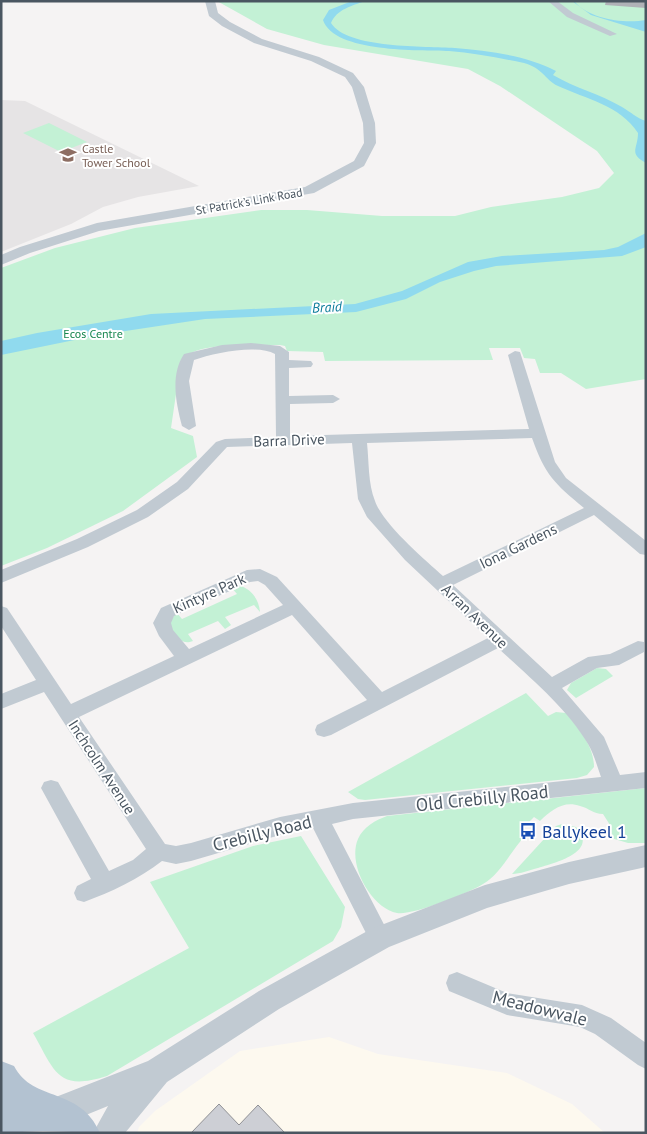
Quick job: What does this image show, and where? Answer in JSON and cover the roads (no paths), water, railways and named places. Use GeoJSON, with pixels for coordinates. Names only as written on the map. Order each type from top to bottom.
{"type":"FeatureCollection","features":[{"type":"Feature","properties":{"kind":"main road"},"geometry":{"type":"LineString","coordinates":[[1,1078],[5,1087],[58,1119]]}},
{"type":"Feature","properties":{"kind":"main road"},"geometry":{"type":"LineString","coordinates":[[1,1128],[23,1115],[58,1119]]}},
{"type":"Feature","properties":{"kind":"street","name":"St Patrick’s Link Road"},"geometry":{"type":"LineString","coordinates":[[1,261],[25,250],[97,227],[309,190],[359,163],[370,142],[369,123],[358,87],[349,75],[315,59],[248,36],[213,14],[210,1]]}},
{"type":"Feature","properties":{"kind":"street"},"geometry":{"type":"LineString","coordinates":[[552,1],[570,15],[613,34]]}},
{"type":"Feature","properties":{"kind":"street"},"geometry":{"type":"LineString","coordinates":[[188,426],[182,400],[186,363],[189,357],[230,349],[270,348],[281,350],[283,440]]}},
{"type":"Feature","properties":{"kind":"street"},"geometry":{"type":"LineString","coordinates":[[515,355],[537,433],[554,473],[594,509],[646,550]]}},
{"type":"Feature","properties":{"kind":"street"},"geometry":{"type":"LineString","coordinates":[[282,364],[306,364]]}},
{"type":"Feature","properties":{"kind":"street"},"geometry":{"type":"LineString","coordinates":[[283,400],[333,399]]}},
{"type":"Feature","properties":{"kind":"street","name":"Barra Drive"},"geometry":{"type":"LineString","coordinates":[[1,577],[88,541],[131,520],[177,490],[221,444],[283,440],[537,433]]}},
{"type":"Feature","properties":{"kind":"street","name":"Arran Avenue"},"geometry":{"type":"LineString","coordinates":[[359,438],[369,508],[412,556],[550,686],[592,734],[614,784]]}},
{"type":"Feature","properties":{"kind":"street","name":"Iona Gardens"},"geometry":{"type":"LineString","coordinates":[[441,584],[594,509]]}},
{"type":"Feature","properties":{"kind":"street","name":"Kintyre Park"},"geometry":{"type":"LineString","coordinates":[[186,658],[165,632],[162,625],[165,615],[174,607],[246,576],[265,577],[271,580],[380,701]]}},
{"type":"Feature","properties":{"kind":"street"},"geometry":{"type":"LineString","coordinates":[[68,714],[294,606]]}},
{"type":"Feature","properties":{"kind":"street","name":"Inchcolm Avenue"},"geometry":{"type":"LineString","coordinates":[[1,612],[141,827],[159,850]]}},
{"type":"Feature","properties":{"kind":"street"},"geometry":{"type":"LineString","coordinates":[[324,730],[499,640]]}},
{"type":"Feature","properties":{"kind":"street"},"geometry":{"type":"LineString","coordinates":[[550,686],[594,662],[613,660],[638,647]]}},
{"type":"Feature","properties":{"kind":"street"},"geometry":{"type":"LineString","coordinates":[[1,702],[47,683]]}},
{"type":"Feature","properties":{"kind":"street","name":"Old Crebilly Road"},"geometry":{"type":"LineString","coordinates":[[318,817],[646,780]]}},
{"type":"Feature","properties":{"kind":"street"},"geometry":{"type":"LineString","coordinates":[[51,788],[105,884]]}},
{"type":"Feature","properties":{"kind":"street","name":"Crebilly Road"},"geometry":{"type":"LineString","coordinates":[[159,850],[176,855],[191,852],[318,817],[380,938]]}},
{"type":"Feature","properties":{"kind":"street"},"geometry":{"type":"LineString","coordinates":[[84,893],[140,866],[159,850]]}},
{"type":"Feature","properties":{"kind":"street"},"geometry":{"type":"LineString","coordinates":[[58,1119],[157,1072],[269,1000],[380,938],[485,897],[570,873],[646,856]]}},
{"type":"Feature","properties":{"kind":"street","name":"Meadowvale"},"geometry":{"type":"LineString","coordinates":[[457,983],[507,1004],[570,1013],[587,1018],[603,1026],[645,1056]]}},
{"type":"Feature","properties":{"kind":"street"},"geometry":{"type":"LineString","coordinates":[[108,1133],[120,1114],[157,1072]]}},
{"type":"Feature","properties":{"kind":"water"},"geometry":{"type":"Polygon","coordinates":[[[352,1],[365,1],[341,11],[331,23],[340,31],[353,38],[407,46],[468,49],[520,57],[556,71],[553,75],[622,107],[636,117],[646,121],[646,163],[637,156],[635,150],[638,133],[631,123],[612,109],[558,86],[530,65],[458,52],[379,48],[343,39],[330,31],[323,20],[329,10],[352,1]]]}},
{"type":"Feature","properties":{"kind":"water"},"geometry":{"type":"Polygon","coordinates":[[[584,10],[618,21],[646,20],[646,32],[591,15],[584,10]]]}},
{"type":"Feature","properties":{"kind":"water","name":"Braid"},"geometry":{"type":"Polygon","coordinates":[[[646,233],[646,247],[622,256],[496,266],[440,282],[406,299],[356,312],[205,319],[99,335],[1,355],[1,341],[151,314],[355,304],[402,291],[468,262],[502,256],[604,250],[618,247],[646,233]]]}},
{"type":"Feature","properties":{"kind":"place","name":"Castle Tower School"},"geometry":{"type":"Point","coordinates":[68,155]}},
{"type":"Feature","properties":{"kind":"place","name":"Ballykeel 1"},"geometry":{"type":"Point","coordinates":[528,831]}},
{"type":"Feature","properties":{"kind":"park label","name":"Ecos Centre"},"geometry":{"type":"Point","coordinates":[93,333]}}]}
